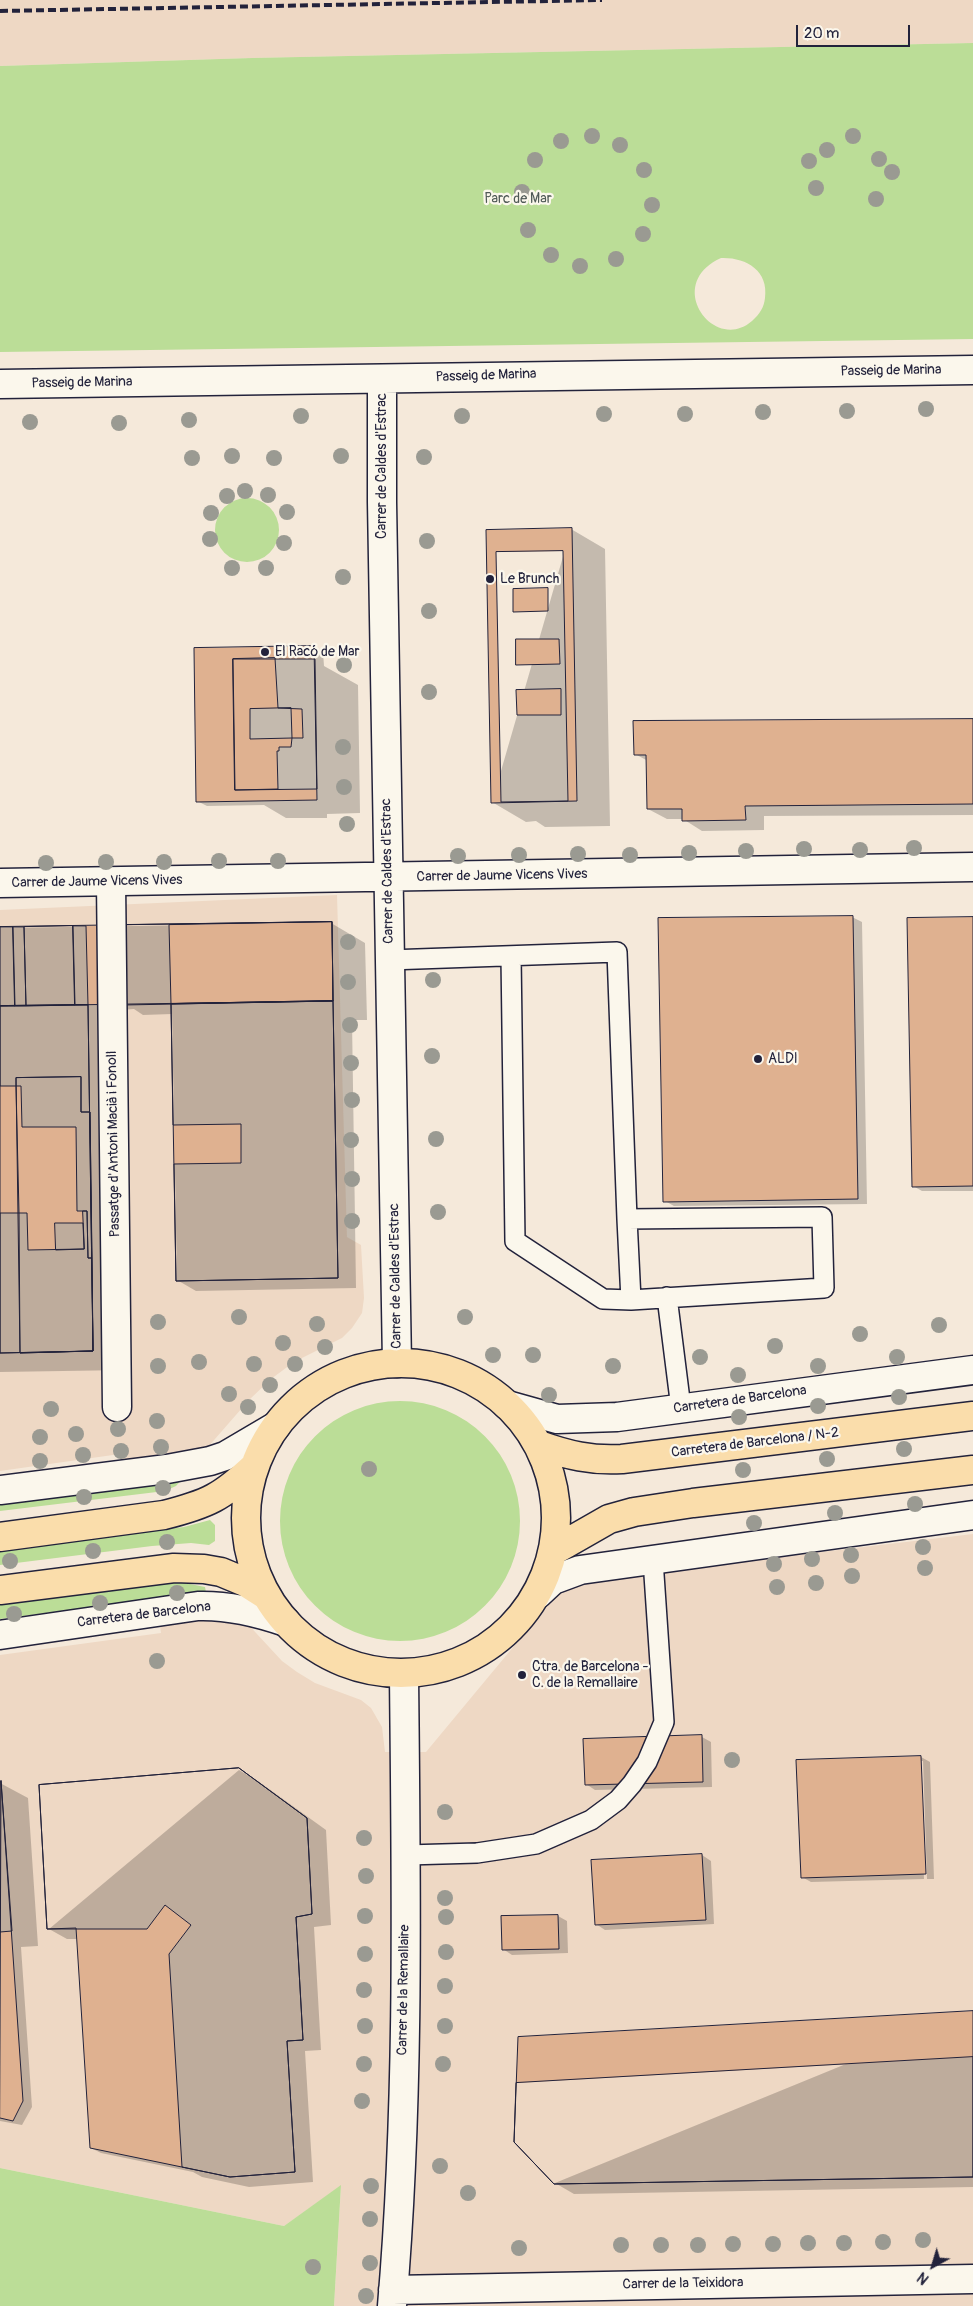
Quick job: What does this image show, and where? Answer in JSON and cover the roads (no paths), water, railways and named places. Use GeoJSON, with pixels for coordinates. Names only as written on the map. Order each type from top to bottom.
{"type":"FeatureCollection","features":[{"type":"Feature","properties":{"kind":"main road"},"geometry":{"type":"LineString","coordinates":[[397,1363],[421,1364],[460,1375],[488,1390],[507,1405],[524,1424],[538,1445],[552,1478],[557,1514],[553,1551],[538,1594],[513,1626],[495,1642],[467,1659],[436,1670],[404,1674],[378,1672],[352,1666],[328,1655],[306,1640],[286,1622],[267,1596],[257,1576],[246,1532],[246,1510],[255,1466],[276,1426],[291,1408],[309,1392],[329,1380],[358,1369],[397,1363]]}},
{"type":"Feature","properties":{"kind":"main road","name":"Carretera de Barcelona / N-2"},"geometry":{"type":"LineString","coordinates":[[538,1445],[569,1456],[589,1459],[622,1459],[973,1416]]}},
{"type":"Feature","properties":{"kind":"main road"},"geometry":{"type":"LineString","coordinates":[[0,1537],[164,1515],[185,1510],[211,1501],[232,1488],[255,1466]]}},
{"type":"Feature","properties":{"kind":"main road"},"geometry":{"type":"LineString","coordinates":[[553,1551],[601,1523],[634,1512],[693,1503],[973,1470]]}},
{"type":"Feature","properties":{"kind":"main road"},"geometry":{"type":"LineString","coordinates":[[0,1590],[154,1570],[189,1568],[221,1572],[245,1582],[267,1596]]}},
{"type":"Feature","properties":{"kind":"street","name":"Passeig de Marina"},"geometry":{"type":"LineString","coordinates":[[0,384],[382,380],[499,375],[973,370]]}},
{"type":"Feature","properties":{"kind":"street","name":"Carrer de Caldes d'Estrac"},"geometry":{"type":"LineString","coordinates":[[382,380],[382,502],[397,1363]]}},
{"type":"Feature","properties":{"kind":"street","name":"Carrer de Jaume Vicens Vives"},"geometry":{"type":"LineString","coordinates":[[0,883],[973,867]]}},
{"type":"Feature","properties":{"kind":"street","name":"Passatge d'Antoni Macià i Fonoll"},"geometry":{"type":"LineString","coordinates":[[111,882],[117,1406]]}},
{"type":"Feature","properties":{"kind":"street","name":"Carretera de Barcelona"},"geometry":{"type":"LineString","coordinates":[[507,1405],[557,1419],[580,1420],[973,1370]]}},
{"type":"Feature","properties":{"kind":"street"},"geometry":{"type":"LineString","coordinates":[[0,1490],[167,1469],[210,1461],[225,1456],[276,1426]]}},
{"type":"Feature","properties":{"kind":"street"},"geometry":{"type":"LineString","coordinates":[[538,1594],[553,1580],[580,1570],[973,1515]]}},
{"type":"Feature","properties":{"kind":"street","name":"Carretera de Barcelona"},"geometry":{"type":"LineString","coordinates":[[0,1635],[198,1606],[232,1608],[255,1612],[286,1622]]}},
{"type":"Feature","properties":{"kind":"street","name":"Carrer de la Remallaire"},"geometry":{"type":"LineString","coordinates":[[392,2298],[401,2141],[407,1855],[404,1674]]}},
{"type":"Feature","properties":{"kind":"street","name":"Carrer de la Teixidora"},"geometry":{"type":"LineString","coordinates":[[392,2298],[973,2279]]}},
{"type":"Feature","properties":{"kind":"lane"},"geometry":{"type":"LineString","coordinates":[[389,960],[617,952],[631,1300]]}},
{"type":"Feature","properties":{"kind":"lane"},"geometry":{"type":"LineString","coordinates":[[511,956],[515,1241],[603,1299],[631,1300],[824,1288],[822,1217],[627,1219]]}},
{"type":"Feature","properties":{"kind":"lane"},"geometry":{"type":"LineString","coordinates":[[668,1297],[681,1408]]}},
{"type":"Feature","properties":{"kind":"lane"},"geometry":{"type":"LineString","coordinates":[[407,1855],[477,1853],[536,1844],[592,1820],[618,1800],[632,1784],[647,1762],[664,1722],[653,1560]]}},
{"type":"Feature","properties":{"kind":"railway"},"geometry":{"type":"LineString","coordinates":[[0,11],[602,0]]}},
{"type":"Feature","properties":{"kind":"place","name":"Le Brunch"},"geometry":{"type":"Point","coordinates":[490,579]}},
{"type":"Feature","properties":{"kind":"place","name":"El Racó de Mar"},"geometry":{"type":"Point","coordinates":[265,652]}},
{"type":"Feature","properties":{"kind":"place","name":"ALDI"},"geometry":{"type":"Point","coordinates":[758,1059]}},
{"type":"Feature","properties":{"kind":"place","name":"Ctra. de Barcelona - C. de la Remallaire"},"geometry":{"type":"Point","coordinates":[522,1675]}},
{"type":"Feature","properties":{"kind":"park label","name":"Parc de Mar"},"geometry":{"type":"Point","coordinates":[518,199]}}]}
